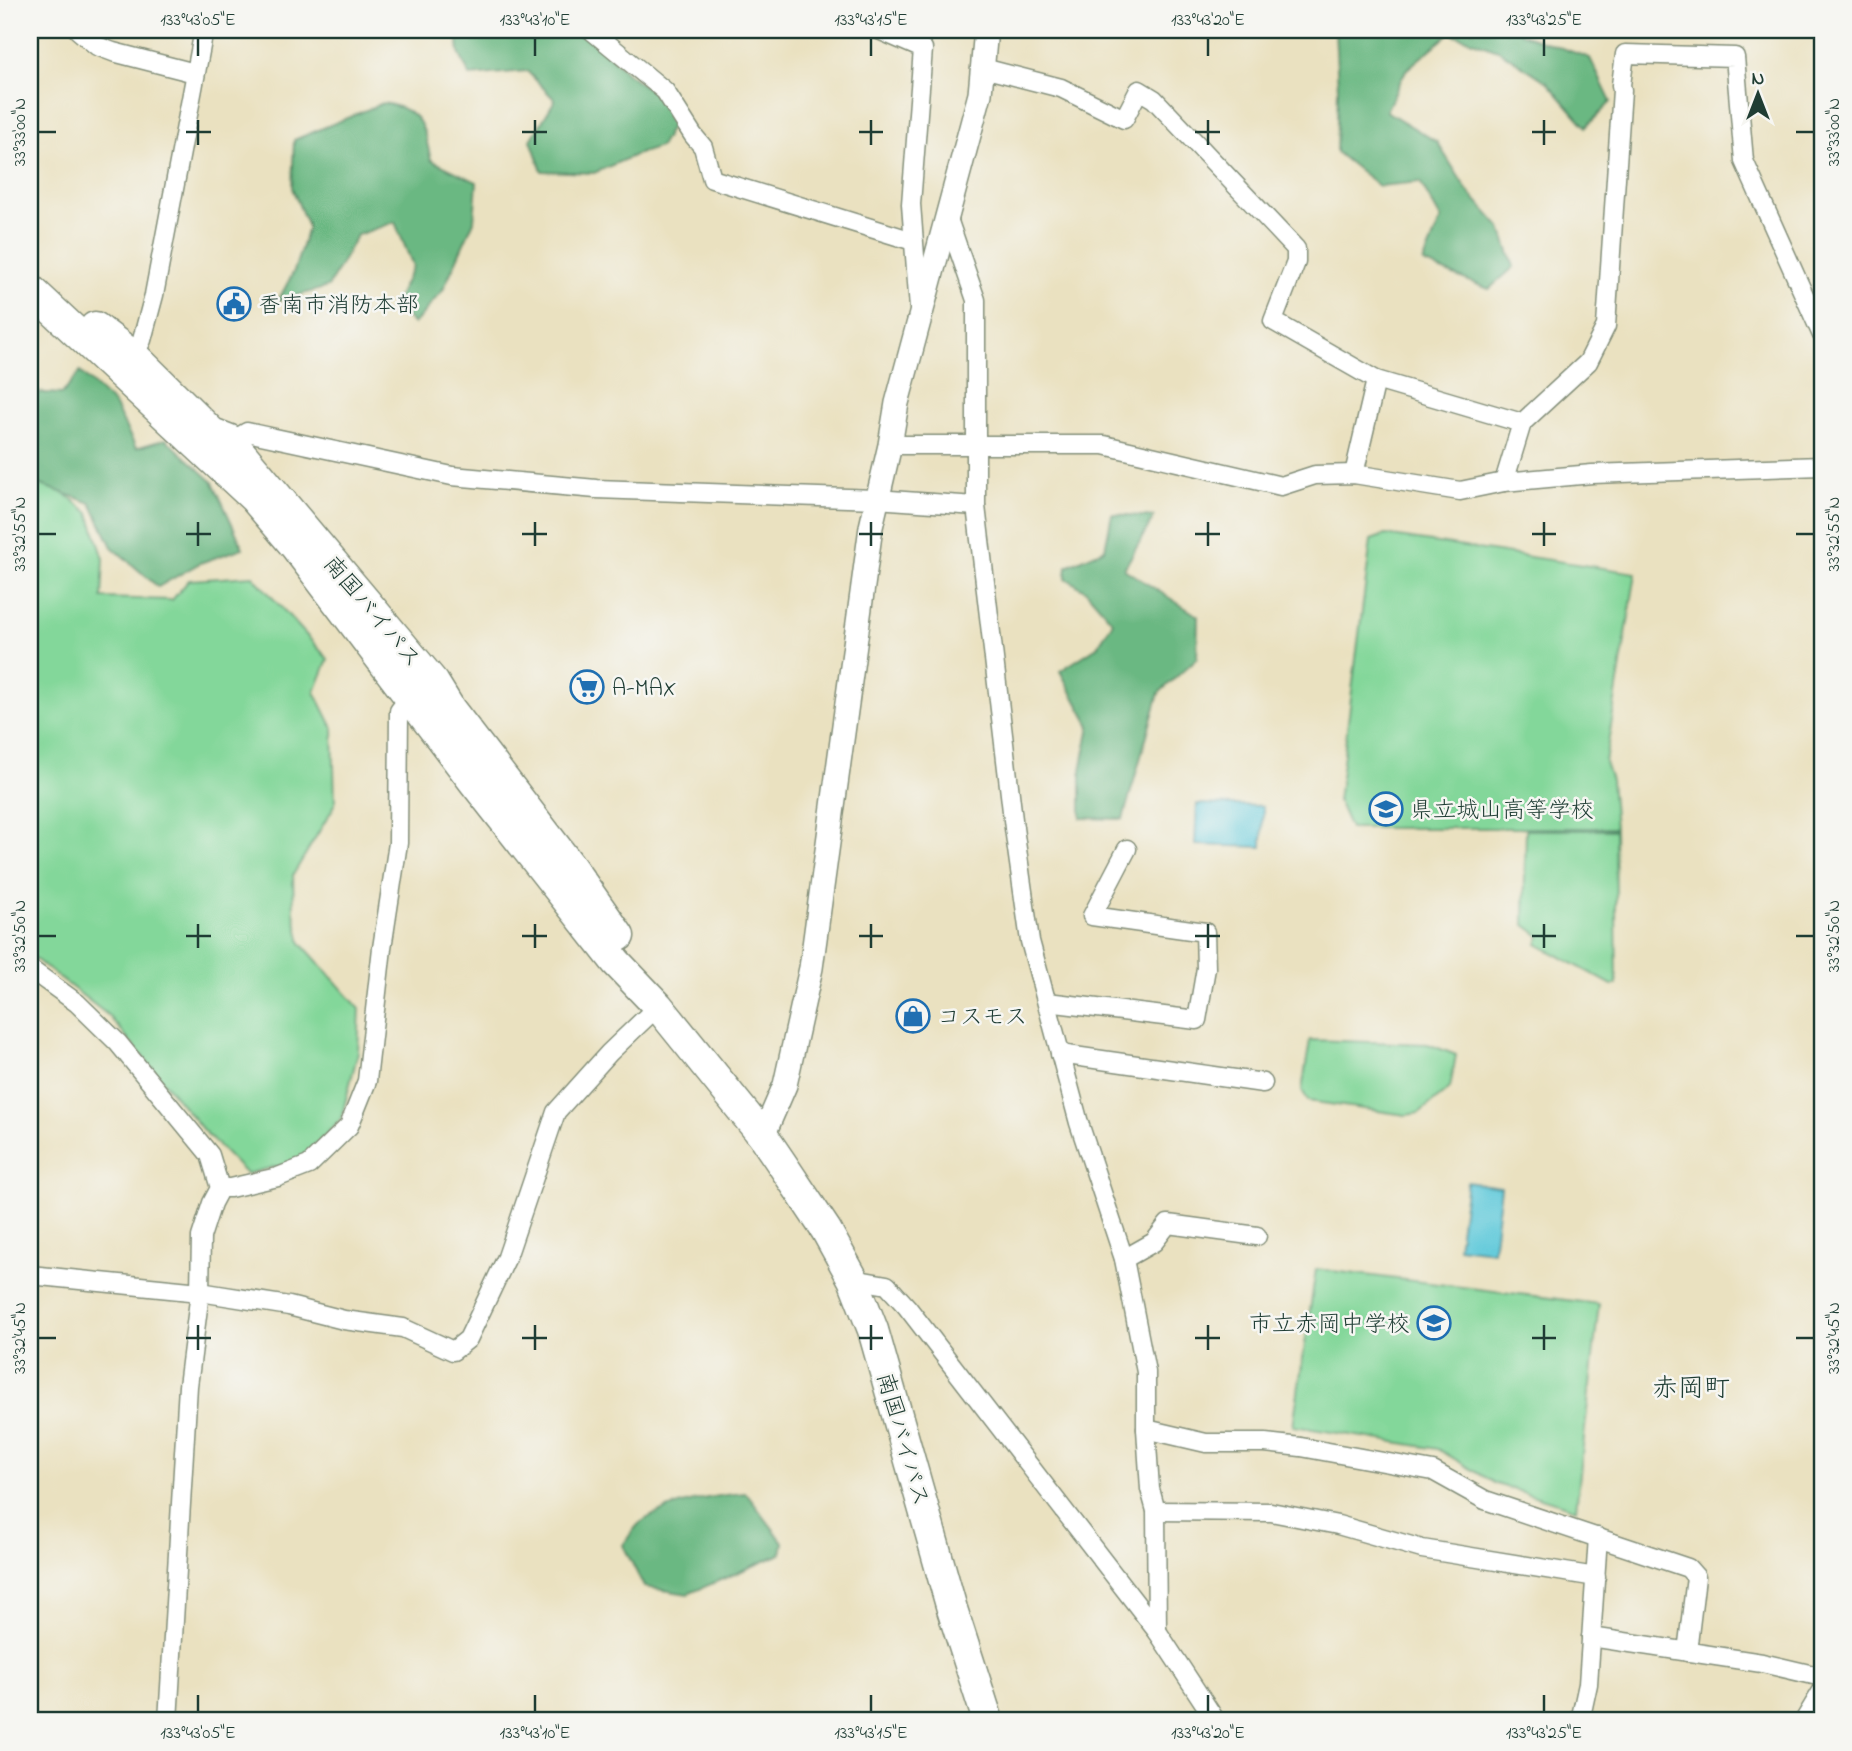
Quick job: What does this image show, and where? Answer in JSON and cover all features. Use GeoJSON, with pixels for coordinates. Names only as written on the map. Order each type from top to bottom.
{"type":"FeatureCollection","features":[{"type":"Feature","properties":{"kind":"highway","name":"南国バイパス"},"geometry":{"type":"LineString","coordinates":[[30,266],[95,327],[128,366]]}},
{"type":"Feature","properties":{"kind":"highway","name":"南国バイパス"},"geometry":{"type":"LineString","coordinates":[[30,289],[128,366],[220,448],[254,498],[422,691],[616,962],[658,1006],[763,1136],[826,1230],[853,1279],[873,1330],[952,1609],[988,1721]]}},
{"type":"Feature","properties":{"kind":"street"},"geometry":{"type":"LineString","coordinates":[[78,30],[97,46],[113,52],[195,73]]}},
{"type":"Feature","properties":{"kind":"street"},"geometry":{"type":"LineString","coordinates":[[128,366],[154,295],[204,30]]}},
{"type":"Feature","properties":{"kind":"street"},"geometry":{"type":"LineString","coordinates":[[591,30],[665,91],[692,135],[703,147],[712,179],[913,242]]}},
{"type":"Feature","properties":{"kind":"street"},"geometry":{"type":"LineString","coordinates":[[879,30],[923,49],[911,204],[919,318]]}},
{"type":"Feature","properties":{"kind":"street"},"geometry":{"type":"LineString","coordinates":[[763,1136],[785,1085],[811,968],[853,648],[876,499],[890,445],[897,403],[980,94],[985,35]]}},
{"type":"Feature","properties":{"kind":"street"},"geometry":{"type":"LineString","coordinates":[[1504,482],[1522,423],[1588,362],[1605,327],[1622,90],[1620,85],[1625,54],[1735,57],[1744,161],[1822,335]]}},
{"type":"Feature","properties":{"kind":"street"},"geometry":{"type":"LineString","coordinates":[[983,68],[1062,88],[1124,119],[1139,90],[1154,99],[1296,249],[1296,262],[1273,321],[1376,380],[1522,423]]}},
{"type":"Feature","properties":{"kind":"street"},"geometry":{"type":"LineString","coordinates":[[947,216],[976,300],[976,506],[1030,941],[1079,1123],[1124,1259],[1146,1372],[1150,1489],[1156,1511],[1157,1631]]}},
{"type":"Feature","properties":{"kind":"street"},"geometry":{"type":"LineString","coordinates":[[1354,474],[1376,380]]}},
{"type":"Feature","properties":{"kind":"street"},"geometry":{"type":"LineString","coordinates":[[220,448],[247,432],[452,476],[596,489],[876,499],[976,506]]}},
{"type":"Feature","properties":{"kind":"street"},"geometry":{"type":"LineString","coordinates":[[890,445],[1104,445],[1281,486],[1315,475],[1354,474],[1460,491],[1504,482],[1592,474],[1822,466]]}},
{"type":"Feature","properties":{"kind":"street"},"geometry":{"type":"LineString","coordinates":[[220,1188],[278,1177],[309,1166],[349,1126],[367,1081],[382,948],[398,844],[400,711],[422,691]]}},
{"type":"Feature","properties":{"kind":"street"},"geometry":{"type":"LineString","coordinates":[[1047,1002],[1197,1020],[1206,968],[1205,932],[1092,916],[1127,849]]}},
{"type":"Feature","properties":{"kind":"street"},"geometry":{"type":"LineString","coordinates":[[30,969],[76,1003],[118,1043],[210,1155],[220,1188],[201,1237],[200,1292],[188,1386],[168,1721]]}},
{"type":"Feature","properties":{"kind":"street"},"geometry":{"type":"LineString","coordinates":[[30,1275],[200,1292],[289,1306],[344,1321],[403,1328],[453,1351],[468,1339],[506,1257],[556,1112],[609,1053],[658,1006]]}},
{"type":"Feature","properties":{"kind":"street"},"geometry":{"type":"LineString","coordinates":[[1060,1054],[1262,1083]]}},
{"type":"Feature","properties":{"kind":"street"},"geometry":{"type":"LineString","coordinates":[[1124,1259],[1154,1242],[1168,1224],[1257,1236]]}},
{"type":"Feature","properties":{"kind":"street"},"geometry":{"type":"LineString","coordinates":[[853,1279],[887,1285],[907,1307],[1157,1631],[1216,1721]]}},
{"type":"Feature","properties":{"kind":"street"},"geometry":{"type":"LineString","coordinates":[[1146,1429],[1206,1443],[1265,1443],[1301,1447],[1433,1472],[1485,1500],[1688,1567],[1696,1577],[1687,1652]]}},
{"type":"Feature","properties":{"kind":"street"},"geometry":{"type":"LineString","coordinates":[[1156,1511],[1271,1512],[1338,1525],[1422,1549],[1596,1577]]}},
{"type":"Feature","properties":{"kind":"street"},"geometry":{"type":"LineString","coordinates":[[1580,1721],[1588,1684],[1598,1537]]}},
{"type":"Feature","properties":{"kind":"street"},"geometry":{"type":"LineString","coordinates":[[1591,1637],[1762,1663],[1822,1677]]}},
{"type":"Feature","properties":{"kind":"street"},"geometry":{"type":"LineString","coordinates":[[1804,1721],[1822,1691]]}},
{"type":"Feature","properties":{"kind":"green space"},"geometry":{"type":"Polygon","coordinates":[[[457,30],[576,30],[595,41],[627,73],[659,97],[674,122],[660,147],[594,173],[542,171],[531,140],[555,100],[527,71],[470,76],[459,53],[457,30]]]}},
{"type":"Feature","properties":{"kind":"green space"},"geometry":{"type":"Polygon","coordinates":[[[1335,30],[1518,30],[1522,34],[1590,58],[1611,102],[1586,127],[1547,82],[1498,50],[1450,33],[1406,70],[1386,111],[1437,142],[1467,190],[1501,228],[1514,267],[1489,289],[1423,263],[1441,219],[1420,182],[1379,186],[1336,152],[1338,90],[1335,30]]]}},
{"type":"Feature","properties":{"kind":"green space"},"geometry":{"type":"Polygon","coordinates":[[[383,103],[406,110],[419,121],[431,160],[477,182],[474,221],[443,290],[414,324],[394,305],[413,266],[395,222],[357,235],[328,287],[278,301],[294,271],[308,227],[292,188],[294,140],[383,103]]]}},
{"type":"Feature","properties":{"kind":"green space"},"geometry":{"type":"Polygon","coordinates":[[[80,372],[114,404],[136,448],[166,439],[213,482],[243,548],[200,563],[158,587],[112,547],[91,503],[30,481],[30,392],[62,394],[80,372]]]}},
{"type":"Feature","properties":{"kind":"green space"},"geometry":{"type":"Polygon","coordinates":[[[30,465],[89,513],[104,559],[102,598],[172,600],[189,580],[253,576],[328,659],[315,692],[333,728],[335,805],[293,875],[294,912],[301,943],[360,1009],[358,1052],[341,1119],[299,1161],[246,1174],[203,1130],[109,1016],[30,955],[30,465]]]}},
{"type":"Feature","properties":{"kind":"green space"},"geometry":{"type":"Polygon","coordinates":[[[1112,514],[1154,517],[1124,569],[1198,616],[1197,658],[1159,693],[1123,819],[1081,818],[1081,770],[1090,726],[1060,671],[1097,647],[1113,622],[1086,591],[1066,578],[1067,566],[1105,549],[1112,514]]]}},
{"type":"Feature","properties":{"kind":"green space"},"geometry":{"type":"Polygon","coordinates":[[[1385,535],[1636,573],[1605,762],[1611,780],[1615,828],[1350,828],[1338,801],[1371,540],[1385,535]]]}},
{"type":"Feature","properties":{"kind":"green space"},"geometry":{"type":"Polygon","coordinates":[[[1526,830],[1615,830],[1617,985],[1612,985],[1537,944],[1540,936],[1524,924],[1526,830]]]}},
{"type":"Feature","properties":{"kind":"green space"},"geometry":{"type":"Polygon","coordinates":[[[1310,1040],[1428,1044],[1456,1055],[1450,1088],[1419,1113],[1406,1115],[1308,1101],[1302,1090],[1310,1040]]]}},
{"type":"Feature","properties":{"kind":"green space"},"geometry":{"type":"Polygon","coordinates":[[[1316,1269],[1599,1304],[1576,1509],[1496,1484],[1438,1449],[1293,1426],[1316,1269]]]}},
{"type":"Feature","properties":{"kind":"green space"},"geometry":{"type":"Polygon","coordinates":[[[746,1493],[783,1542],[781,1554],[688,1594],[644,1587],[623,1545],[640,1523],[663,1511],[691,1502],[746,1493]]]}},
{"type":"Feature","properties":{"kind":"water"},"geometry":{"type":"Polygon","coordinates":[[[1197,804],[1263,806],[1262,847],[1195,845],[1197,804]]]}},
{"type":"Feature","properties":{"kind":"water"},"geometry":{"type":"Polygon","coordinates":[[[1467,1182],[1501,1187],[1493,1251],[1458,1247],[1467,1182]]]}},
{"type":"Feature","properties":{"kind":"waterway"},"geometry":{"type":"LineString","coordinates":[[1820,1721],[1822,1717]]}},
{"type":"Feature","properties":{"kind":"place","name":"香南市消防本部"},"geometry":{"type":"Point","coordinates":[234,304]}},
{"type":"Feature","properties":{"kind":"place","name":"A-MAX"},"geometry":{"type":"Point","coordinates":[587,687]}},
{"type":"Feature","properties":{"kind":"place","name":"県立城山高等学校"},"geometry":{"type":"Point","coordinates":[1386,809]}},
{"type":"Feature","properties":{"kind":"place","name":"コスモス"},"geometry":{"type":"Point","coordinates":[913,1016]}},
{"type":"Feature","properties":{"kind":"place","name":"市立赤岡中学校"},"geometry":{"type":"Point","coordinates":[1434,1323]}},
{"type":"Feature","properties":{"kind":"district","name":"赤岡町"},"geometry":{"type":"Point","coordinates":[1691,1387]}}]}
